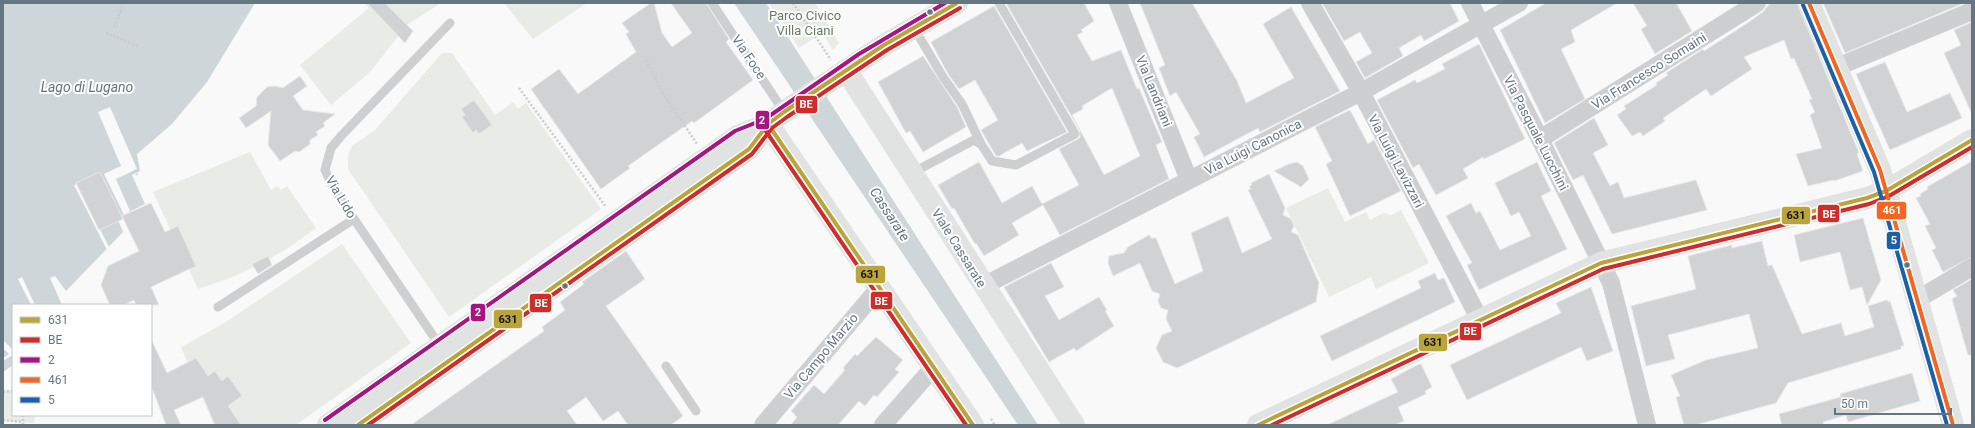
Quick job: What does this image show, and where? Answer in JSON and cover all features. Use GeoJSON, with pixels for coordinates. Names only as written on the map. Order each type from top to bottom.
{"type":"FeatureCollection","features":[{"type":"Feature","properties":{"kind":"main road"},"geometry":{"type":"LineString","coordinates":[[328,425],[738,136],[782,114],[837,76],[957,3]]}},
{"type":"Feature","properties":{"kind":"main road"},"geometry":{"type":"LineString","coordinates":[[1810,3],[1880,170],[1953,425]]}},
{"type":"Feature","properties":{"kind":"main road","name":"Viale Cassarate"},"geometry":{"type":"LineString","coordinates":[[837,76],[912,173],[983,286],[1074,425]]}},
{"type":"Feature","properties":{"kind":"main road"},"geometry":{"type":"LineString","coordinates":[[782,114],[880,288],[973,425]]}},
{"type":"Feature","properties":{"kind":"main road"},"geometry":{"type":"LineString","coordinates":[[358,425],[750,149],[782,114]]}},
{"type":"Feature","properties":{"kind":"main road"},"geometry":{"type":"LineString","coordinates":[[1258,425],[1601,263],[1867,198],[1886,191],[1972,140]]}},
{"type":"Feature","properties":{"kind":"street","name":"Via Landriani"},"geometry":{"type":"LineString","coordinates":[[1118,3],[1189,180]]}},
{"type":"Feature","properties":{"kind":"street","name":"Via Luigi Lavizzari"},"geometry":{"type":"LineString","coordinates":[[1310,3],[1361,92],[1480,320]]}},
{"type":"Feature","properties":{"kind":"street","name":"Via Pasquale Lucchini"},"geometry":{"type":"LineString","coordinates":[[1470,3],[1540,139],[1611,283],[1647,425]]}},
{"type":"Feature","properties":{"kind":"street","name":"Via Luigi Canonica"},"geometry":{"type":"LineString","coordinates":[[983,286],[1361,92],[1519,3]]}},
{"type":"Feature","properties":{"kind":"street","name":"Via Francesco Somaini"},"geometry":{"type":"LineString","coordinates":[[1540,139],[1757,3]]}},
{"type":"Feature","properties":{"kind":"street"},"geometry":{"type":"LineString","coordinates":[[1837,67],[1972,11]]}},
{"type":"Feature","properties":{"kind":"street"},"geometry":{"type":"LineString","coordinates":[[1918,299],[1972,267]]}},
{"type":"Feature","properties":{"kind":"street","name":"Via Campo Marzio"},"geometry":{"type":"LineString","coordinates":[[763,425],[880,288]]}},
{"type":"Feature","properties":{"kind":"street"},"geometry":{"type":"LineString","coordinates":[[883,425],[933,368]]}},
{"type":"Feature","properties":{"kind":"lane","name":"Via Foce"},"geometry":{"type":"LineString","coordinates":[[712,3],[782,114]]}},
{"type":"Feature","properties":{"kind":"lane"},"geometry":{"type":"LineString","coordinates":[[914,28],[962,104],[981,144],[992,161],[1016,165],[1075,134],[999,3]]}},
{"type":"Feature","properties":{"kind":"lane","name":"Via Lido"},"geometry":{"type":"LineString","coordinates":[[440,346],[333,187],[325,170],[331,148],[342,135],[450,23]]}},
{"type":"Feature","properties":{"kind":"lane"},"geometry":{"type":"LineString","coordinates":[[912,173],[974,140],[981,144]]}},
{"type":"Feature","properties":{"kind":"lane"},"geometry":{"type":"LineString","coordinates":[[218,307],[354,219]]}},
{"type":"Feature","properties":{"kind":"lane"},"geometry":{"type":"LineString","coordinates":[[666,366],[696,410]]}},
{"type":"Feature","properties":{"kind":"path"},"geometry":{"type":"LineString","coordinates":[[114,27],[124,3]]}},
{"type":"Feature","properties":{"kind":"path"},"geometry":{"type":"LineString","coordinates":[[793,3],[837,76]]}},
{"type":"Feature","properties":{"kind":"path"},"geometry":{"type":"LineString","coordinates":[[106,33],[138,46]]}},
{"type":"Feature","properties":{"kind":"path"},"geometry":{"type":"LineString","coordinates":[[646,60],[664,95],[700,148]]}},
{"type":"Feature","properties":{"kind":"path"},"geometry":{"type":"LineString","coordinates":[[519,88],[617,221]]}},
{"type":"Feature","properties":{"kind":"path"},"geometry":{"type":"LineString","coordinates":[[135,170],[137,175]]}},
{"type":"Feature","properties":{"kind":"path"},"geometry":{"type":"LineString","coordinates":[[3,420],[23,423]]}},
{"type":"Feature","properties":{"kind":"green space"},"geometry":{"type":"Polygon","coordinates":[[[365,3],[441,3],[407,25],[370,72],[331,105],[300,65],[369,8],[365,3]]]}},
{"type":"Feature","properties":{"kind":"green space"},"geometry":{"type":"Polygon","coordinates":[[[504,3],[587,3],[533,39],[504,3]]]}},
{"type":"Feature","properties":{"kind":"green space","name":"Parco Civico Villa Ciani"},"geometry":{"type":"Polygon","coordinates":[[[769,3],[815,3],[839,43],[833,50],[822,33],[799,48],[769,3]]]}},
{"type":"Feature","properties":{"kind":"green space"},"geometry":{"type":"Polygon","coordinates":[[[442,53],[452,53],[495,115],[513,102],[518,109],[526,103],[601,209],[449,317],[348,169],[348,155],[352,146],[375,130],[442,53]]]}},
{"type":"Feature","properties":{"kind":"green space"},"geometry":{"type":"Polygon","coordinates":[[[250,152],[271,190],[277,186],[281,190],[287,186],[316,228],[288,248],[269,259],[267,256],[253,264],[254,267],[230,278],[198,289],[153,192],[250,152]]]}},
{"type":"Feature","properties":{"kind":"green space"},"geometry":{"type":"Polygon","coordinates":[[[1328,188],[1345,222],[1366,212],[1370,220],[1383,213],[1391,215],[1401,210],[1429,263],[1376,289],[1371,277],[1329,297],[1286,208],[1328,188]]]}},
{"type":"Feature","properties":{"kind":"green space"},"geometry":{"type":"Polygon","coordinates":[[[342,244],[411,343],[296,425],[214,425],[181,347],[223,324],[342,244]]]}},
{"type":"Feature","properties":{"kind":"green space"},"geometry":{"type":"Polygon","coordinates":[[[3,390],[12,390],[12,416],[35,416],[34,423],[3,421],[3,390]]]}},
{"type":"Feature","properties":{"kind":"water","name":"Lago di Lugano"},"geometry":{"type":"Polygon","coordinates":[[[3,3],[255,3],[207,82],[172,124],[137,154],[140,171],[132,175],[145,204],[117,218],[123,232],[66,291],[55,276],[50,278],[62,304],[12,304],[12,366],[3,372],[3,3]]]}},
{"type":"Feature","properties":{"kind":"water","name":"Cassarate"},"geometry":{"type":"Polygon","coordinates":[[[734,3],[766,3],[1038,425],[1018,425],[734,3]]]}},
{"type":"Feature","properties":{"kind":"pier"},"geometry":{"type":"Polygon","coordinates":[[[110,107],[137,169],[116,179],[130,211],[124,215],[104,174],[121,166],[98,112],[110,107]]]}},
{"type":"Feature","properties":{"kind":"pier"},"geometry":{"type":"Polygon","coordinates":[[[77,184],[109,247],[107,250],[74,185],[77,184]]]}},
{"type":"Feature","properties":{"kind":"pier"},"geometry":{"type":"Polygon","coordinates":[[[22,277],[35,304],[30,304],[18,279],[22,277]]]}},
{"type":"Feature","properties":{"kind":"pier"},"geometry":{"type":"Polygon","coordinates":[[[3,340],[12,349],[12,356],[3,361],[3,358],[9,354],[3,348],[3,340]]]}},
{"type":"Feature","properties":{"kind":"building"},"geometry":{"type":"Polygon","coordinates":[[[367,3],[385,3],[413,31],[405,43],[367,3]]]}},
{"type":"Feature","properties":{"kind":"building"},"geometry":{"type":"Polygon","coordinates":[[[651,3],[654,3],[662,33],[672,47],[692,33],[671,3],[706,3],[729,39],[726,42],[753,80],[694,123],[692,121],[628,166],[630,168],[601,189],[531,89],[559,69],[578,94],[636,52],[626,34],[629,32],[622,23],[651,3]]]}},
{"type":"Feature","properties":{"kind":"building"},"geometry":{"type":"Polygon","coordinates":[[[1006,3],[1084,3],[1094,21],[1081,30],[1083,32],[1077,35],[1092,61],[1121,50],[1137,89],[1139,88],[1162,142],[1156,145],[1169,179],[1060,235],[1043,205],[1012,223],[1019,235],[984,256],[976,243],[975,244],[954,208],[952,209],[938,185],[979,162],[1002,203],[1032,186],[1042,204],[1079,185],[1059,149],[1078,139],[1080,137],[1080,131],[1006,3]],[[1112,88],[1082,106],[1083,109],[1072,115],[1104,175],[1140,156],[1112,88]]]}},
{"type":"Feature","properties":{"kind":"building"},"geometry":{"type":"Polygon","coordinates":[[[1140,3],[1192,3],[1237,81],[1246,103],[1294,78],[1263,24],[1291,7],[1340,91],[1260,132],[1258,128],[1204,157],[1194,137],[1200,134],[1176,92],[1170,96],[1159,68],[1165,65],[1140,3]]]}},
{"type":"Feature","properties":{"kind":"building"},"geometry":{"type":"Polygon","coordinates":[[[1322,3],[1450,3],[1459,21],[1424,41],[1421,35],[1399,48],[1403,56],[1365,78],[1356,62],[1372,53],[1360,32],[1344,41],[1322,3]]]}},
{"type":"Feature","properties":{"kind":"building"},"geometry":{"type":"Polygon","coordinates":[[[1546,3],[1617,3],[1571,30],[1575,42],[1561,49],[1585,99],[1545,123],[1500,30],[1546,3]]]}},
{"type":"Feature","properties":{"kind":"building"},"geometry":{"type":"Polygon","coordinates":[[[1633,3],[1676,3],[1692,31],[1655,54],[1641,29],[1647,26],[1633,3]]]}},
{"type":"Feature","properties":{"kind":"building"},"geometry":{"type":"Polygon","coordinates":[[[1770,3],[1797,3],[1859,153],[1857,154],[1863,171],[1834,181],[1808,186],[1796,154],[1822,148],[1810,115],[1815,112],[1809,100],[1812,99],[1794,58],[1791,59],[1784,40],[1744,57],[1752,69],[1711,96],[1706,89],[1663,118],[1665,121],[1643,136],[1640,132],[1632,136],[1617,115],[1626,109],[1624,106],[1657,85],[1656,83],[1668,75],[1666,73],[1746,24],[1763,12],[1770,3]]]}},
{"type":"Feature","properties":{"kind":"building"},"geometry":{"type":"Polygon","coordinates":[[[1823,3],[1964,3],[1845,53],[1823,3]]]}},
{"type":"Feature","properties":{"kind":"building"},"geometry":{"type":"Polygon","coordinates":[[[994,6],[1067,132],[1027,151],[1022,143],[999,156],[996,156],[981,130],[998,120],[975,80],[959,89],[948,74],[931,42],[994,6]]]}},
{"type":"Feature","properties":{"kind":"building"},"geometry":{"type":"Polygon","coordinates":[[[1972,22],[1972,114],[1944,53],[1961,45],[1954,30],[1972,22]]]}},
{"type":"Feature","properties":{"kind":"building"},"geometry":{"type":"Polygon","coordinates":[[[1479,44],[1525,139],[1484,159],[1483,157],[1463,169],[1468,178],[1436,195],[1419,164],[1413,168],[1377,100],[1415,80],[1417,83],[1445,69],[1442,64],[1479,44]]]}},
{"type":"Feature","properties":{"kind":"building"},"geometry":{"type":"Polygon","coordinates":[[[923,56],[957,107],[966,127],[923,152],[910,131],[906,133],[878,82],[923,56]]]}},
{"type":"Feature","properties":{"kind":"building"},"geometry":{"type":"Polygon","coordinates":[[[1885,62],[1907,112],[1950,93],[1962,118],[1890,150],[1856,74],[1885,62]]]}},
{"type":"Feature","properties":{"kind":"building"},"geometry":{"type":"Polygon","coordinates":[[[300,76],[307,86],[293,96],[303,110],[335,114],[323,123],[325,126],[316,132],[318,135],[310,140],[310,144],[299,152],[295,151],[280,161],[268,145],[271,111],[246,128],[239,118],[256,106],[257,97],[267,87],[275,86],[283,88],[300,76]]]}},
{"type":"Feature","properties":{"kind":"building"},"geometry":{"type":"Polygon","coordinates":[[[474,100],[492,125],[479,134],[476,130],[473,133],[462,117],[465,115],[461,109],[474,100]]]}},
{"type":"Feature","properties":{"kind":"building"},"geometry":{"type":"Polygon","coordinates":[[[1350,110],[1368,144],[1374,140],[1401,191],[1350,216],[1326,164],[1332,161],[1315,127],[1350,110]]]}},
{"type":"Feature","properties":{"kind":"building"},"geometry":{"type":"Polygon","coordinates":[[[1594,118],[1608,145],[1593,153],[1610,186],[1618,182],[1624,198],[1696,180],[1707,210],[1612,234],[1583,175],[1573,180],[1554,143],[1594,118]]]}},
{"type":"Feature","properties":{"kind":"building"},"geometry":{"type":"Polygon","coordinates":[[[1972,161],[1972,257],[1943,272],[1932,250],[1936,248],[1925,226],[1930,224],[1916,198],[1921,196],[1920,194],[1928,189],[1927,187],[1972,161]]]}},
{"type":"Feature","properties":{"kind":"building"},"geometry":{"type":"Polygon","coordinates":[[[1297,162],[1303,166],[1309,179],[1301,187],[1274,171],[1297,162]]]}},
{"type":"Feature","properties":{"kind":"building"},"geometry":{"type":"Polygon","coordinates":[[[1537,162],[1551,191],[1541,196],[1567,249],[1479,290],[1467,265],[1472,263],[1446,216],[1471,203],[1476,213],[1480,211],[1500,250],[1531,236],[1519,212],[1511,216],[1495,183],[1537,162]]]}},
{"type":"Feature","properties":{"kind":"building"},"geometry":{"type":"Polygon","coordinates":[[[100,172],[123,219],[99,230],[76,183],[100,172]]]}},
{"type":"Feature","properties":{"kind":"building"},"geometry":{"type":"Polygon","coordinates":[[[1269,174],[1285,208],[1283,215],[1291,219],[1294,226],[1291,232],[1298,235],[1319,283],[1316,302],[1177,368],[1163,362],[1156,348],[1162,335],[1172,331],[1166,319],[1168,310],[1161,308],[1158,301],[1160,294],[1152,291],[1140,263],[1113,276],[1108,263],[1109,256],[1124,253],[1128,247],[1149,235],[1151,238],[1156,238],[1175,284],[1203,271],[1191,233],[1228,216],[1242,253],[1272,239],[1248,190],[1251,189],[1249,186],[1252,185],[1251,183],[1269,174]]]}},
{"type":"Feature","properties":{"kind":"building"},"geometry":{"type":"Polygon","coordinates":[[[151,203],[165,232],[178,226],[196,266],[151,287],[159,305],[136,304],[134,300],[125,304],[110,304],[101,285],[108,266],[139,251],[122,216],[151,203]]]}},
{"type":"Feature","properties":{"kind":"building"},"geometry":{"type":"Polygon","coordinates":[[[1863,218],[1881,280],[1867,305],[1862,287],[1850,290],[1840,252],[1800,262],[1794,235],[1863,218]]]}},
{"type":"Feature","properties":{"kind":"building"},"geometry":{"type":"Polygon","coordinates":[[[1762,241],[1768,266],[1772,265],[1802,334],[1841,323],[1845,336],[1874,327],[1868,306],[1887,300],[1888,302],[1890,301],[1904,346],[1901,346],[1901,349],[1788,383],[1776,403],[1695,425],[1684,425],[1676,397],[1680,396],[1671,375],[1706,360],[1758,348],[1749,314],[1668,335],[1675,359],[1646,366],[1631,306],[1696,289],[1688,256],[1732,245],[1732,248],[1762,241]]]}},
{"type":"Feature","properties":{"kind":"building"},"geometry":{"type":"Polygon","coordinates":[[[626,251],[645,279],[606,306],[683,416],[671,425],[628,425],[618,411],[603,421],[586,397],[567,411],[577,425],[411,425],[544,331],[542,327],[565,310],[560,302],[584,284],[582,282],[626,251]]]}},
{"type":"Feature","properties":{"kind":"building"},"geometry":{"type":"Polygon","coordinates":[[[268,256],[272,265],[258,274],[252,264],[268,256]]]}},
{"type":"Feature","properties":{"kind":"building"},"geometry":{"type":"Polygon","coordinates":[[[1051,263],[1064,287],[1045,296],[1059,320],[1099,297],[1114,326],[1076,351],[1074,348],[1049,362],[1004,287],[1051,263]]]}},
{"type":"Feature","properties":{"kind":"building"},"geometry":{"type":"Polygon","coordinates":[[[1435,273],[1438,280],[1444,278],[1455,302],[1332,361],[1320,336],[1421,288],[1418,281],[1435,273]]]}},
{"type":"Feature","properties":{"kind":"building"},"geometry":{"type":"Polygon","coordinates":[[[1972,279],[1972,355],[1968,355],[1952,299],[1957,296],[1953,290],[1972,279]]]}},
{"type":"Feature","properties":{"kind":"building"},"geometry":{"type":"Polygon","coordinates":[[[1591,287],[1613,351],[1587,361],[1581,347],[1467,400],[1450,365],[1561,313],[1556,303],[1591,287]]]}},
{"type":"Feature","properties":{"kind":"building"},"geometry":{"type":"Polygon","coordinates":[[[876,337],[903,360],[895,369],[899,372],[877,397],[874,395],[865,406],[859,401],[838,425],[791,425],[797,417],[791,411],[814,385],[824,394],[845,370],[843,368],[855,354],[857,356],[876,337]]]}},
{"type":"Feature","properties":{"kind":"building"},"geometry":{"type":"Polygon","coordinates":[[[152,341],[167,373],[196,358],[208,376],[215,371],[222,381],[228,376],[242,396],[228,406],[241,425],[215,425],[203,397],[174,410],[181,425],[166,425],[152,388],[152,341]]]}},
{"type":"Feature","properties":{"kind":"building"},"geometry":{"type":"Polygon","coordinates":[[[1421,364],[1432,387],[1425,391],[1426,394],[1398,407],[1404,421],[1394,425],[1327,425],[1398,392],[1391,379],[1421,364]]]}},
{"type":"Feature","properties":{"kind":"building"},"geometry":{"type":"Polygon","coordinates":[[[1912,373],[1920,401],[1848,422],[1846,415],[1823,422],[1824,425],[1782,425],[1779,414],[1841,397],[1840,394],[1912,373]]]}},
{"type":"Feature","properties":{"kind":"transit line","name":"2"},"geometry":{"type":"LineString","coordinates":[[325,420],[735,131],[765,119],[859,54],[945,3]]}},
{"type":"Feature","properties":{"kind":"transit line","name":"631"},"geometry":{"type":"LineString","coordinates":[[358,425],[749,149],[768,124],[784,112],[884,45],[957,3]]}},
{"type":"Feature","properties":{"kind":"transit line","name":"461"},"geometry":{"type":"LineString","coordinates":[[1809,3],[1880,170],[1953,425]]}},
{"type":"Feature","properties":{"kind":"transit line","name":"5"},"geometry":{"type":"LineString","coordinates":[[1803,5],[1874,172],[1947,425]]}},
{"type":"Feature","properties":{"kind":"transit line","name":"BE"},"geometry":{"type":"LineString","coordinates":[[368,425],[752,154],[772,128],[787,117],[887,50],[960,8]]}},
{"type":"Feature","properties":{"kind":"transit line","name":"631"},"geometry":{"type":"LineString","coordinates":[[768,124],[973,425]]}},
{"type":"Feature","properties":{"kind":"transit line","name":"BE"},"geometry":{"type":"LineString","coordinates":[[763,127],[966,425]]}},
{"type":"Feature","properties":{"kind":"transit line","name":"631"},"geometry":{"type":"LineString","coordinates":[[1258,425],[1601,263],[1867,198],[1886,191],[1972,140]]}},
{"type":"Feature","properties":{"kind":"transit line","name":"BE"},"geometry":{"type":"LineString","coordinates":[[1272,425],[1603,269],[1869,204],[1889,196],[1972,147]]}}]}
